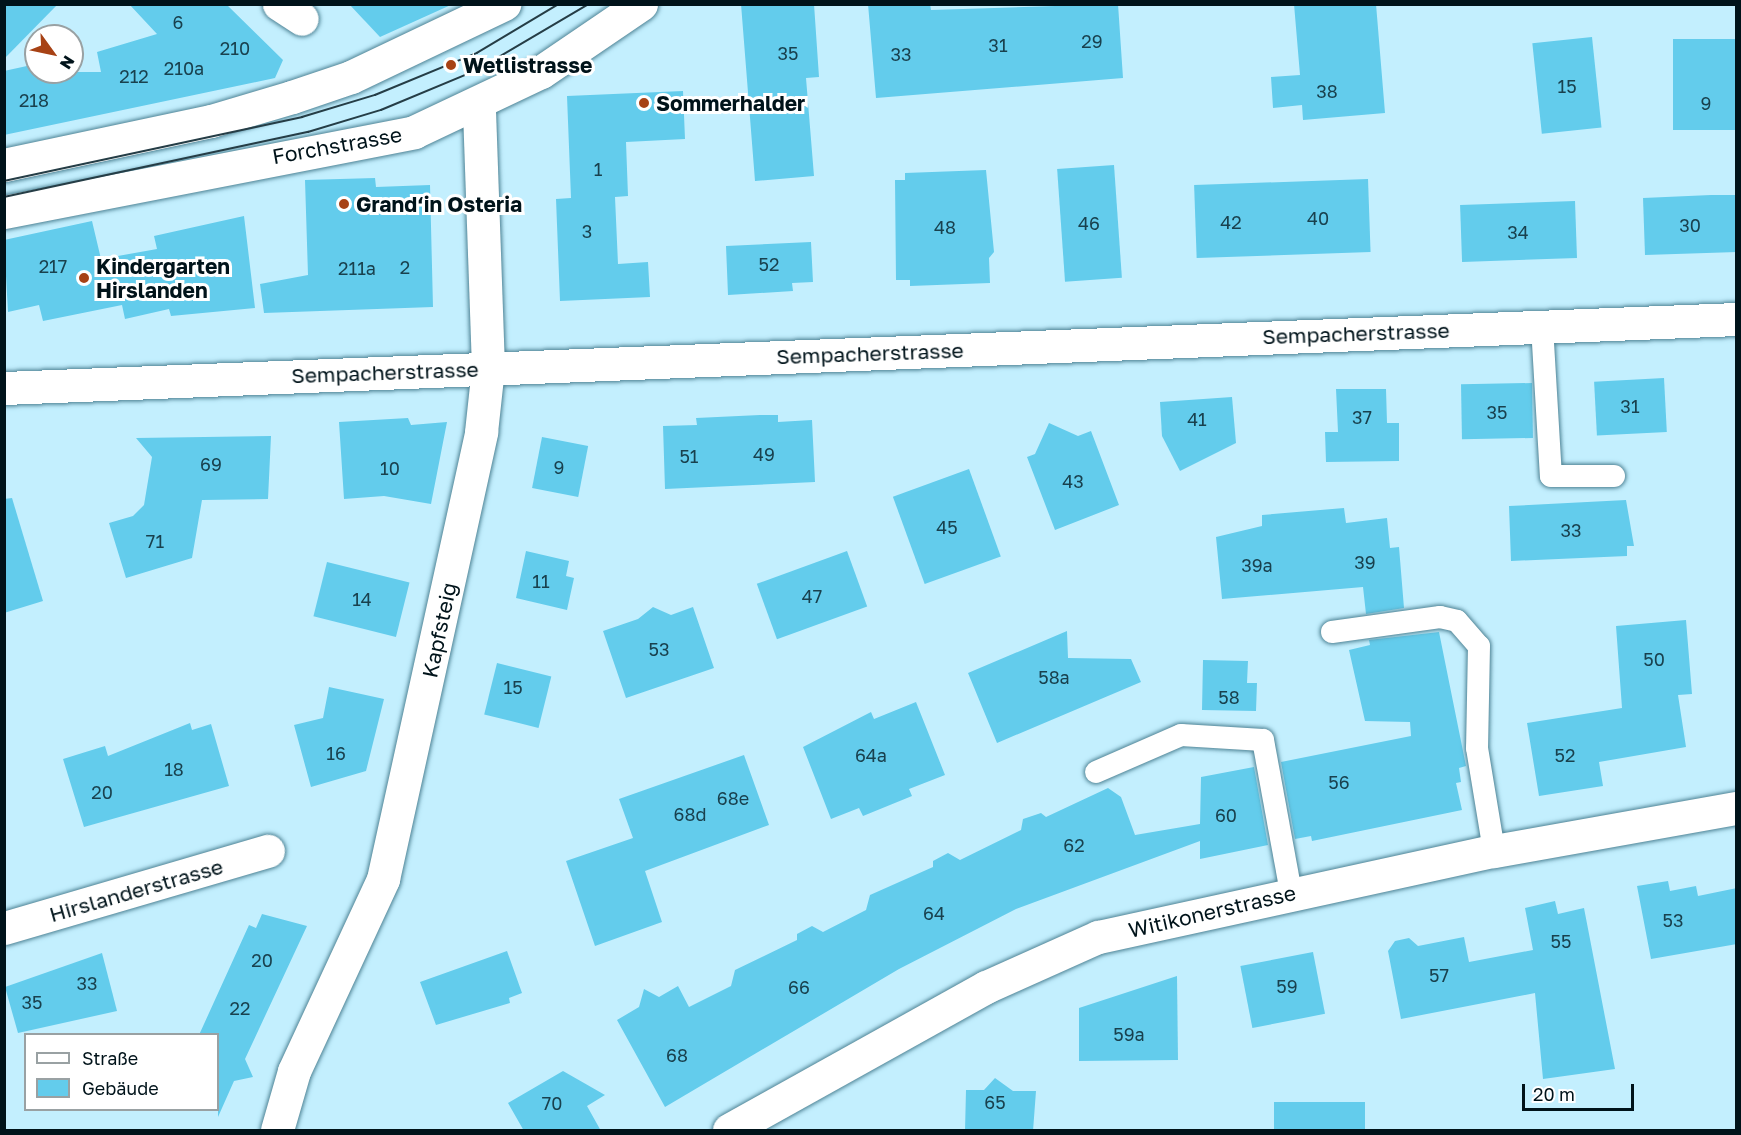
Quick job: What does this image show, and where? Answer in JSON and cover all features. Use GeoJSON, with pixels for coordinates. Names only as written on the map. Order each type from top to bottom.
{"type":"FeatureCollection","features":[{"type":"Feature","properties":{"kind":"street"},"geometry":{"type":"LineString","coordinates":[[4,165],[211,121],[292,97],[351,77],[504,4]]}},
{"type":"Feature","properties":{"kind":"street","name":"Forchstrasse"},"geometry":{"type":"LineString","coordinates":[[4,212],[414,132],[479,105],[575,52],[641,4]]}},
{"type":"Feature","properties":{"kind":"street","name":"Kapfsteig"},"geometry":{"type":"LineString","coordinates":[[277,1131],[294,1071],[386,868],[481,432],[488,368],[479,105]]}},
{"type":"Feature","properties":{"kind":"street","name":"Sempacherstrasse"},"geometry":{"type":"LineString","coordinates":[[4,387],[1737,318]]}},
{"type":"Feature","properties":{"kind":"street","name":"Witikonerstrasse"},"geometry":{"type":"LineString","coordinates":[[729,1131],[986,987],[1074,946],[1291,893],[1494,851],[1737,808]]}},
{"type":"Feature","properties":{"kind":"street","name":"Hirslanderstrasse"},"geometry":{"type":"LineString","coordinates":[[4,928],[268,851]]}},
{"type":"Feature","properties":{"kind":"lane"},"geometry":{"type":"LineString","coordinates":[[1542,326],[1551,477],[1614,476]]}},
{"type":"Feature","properties":{"kind":"lane"},"geometry":{"type":"LineString","coordinates":[[1332,632],[1440,617],[1457,621],[1479,646],[1478,748],[1494,851]]}},
{"type":"Feature","properties":{"kind":"lane"},"geometry":{"type":"LineString","coordinates":[[1096,772],[1181,735],[1263,740],[1291,893]]}},
{"type":"Feature","properties":{"kind":"building"},"geometry":{"type":"Polygon","coordinates":[[[4,4],[58,4],[38,24],[24,24],[24,39],[4,59],[4,4]]]}},
{"type":"Feature","properties":{"kind":"building"},"geometry":{"type":"Polygon","coordinates":[[[129,4],[226,4],[283,60],[275,78],[4,135],[4,71],[24,67],[24,84],[84,84],[84,72],[101,72],[97,52],[157,34],[129,4]]]}},
{"type":"Feature","properties":{"kind":"building"},"geometry":{"type":"Polygon","coordinates":[[[349,4],[453,4],[380,37],[349,4]]]}},
{"type":"Feature","properties":{"kind":"building"},"geometry":{"type":"Polygon","coordinates":[[[741,4],[814,4],[819,77],[806,78],[814,176],[755,181],[741,4]]]}},
{"type":"Feature","properties":{"kind":"building"},"geometry":{"type":"Polygon","coordinates":[[[868,4],[930,4],[931,10],[1118,4],[1123,78],[876,98],[868,4]]]}},
{"type":"Feature","properties":{"kind":"building"},"geometry":{"type":"Polygon","coordinates":[[[1294,4],[1376,4],[1385,113],[1303,120],[1302,105],[1273,108],[1271,77],[1300,75],[1294,4]]]}},
{"type":"Feature","properties":{"kind":"building"},"geometry":{"type":"Polygon","coordinates":[[[1592,37],[1602,128],[1542,134],[1532,43],[1592,37]]]}},
{"type":"Feature","properties":{"kind":"building"},"geometry":{"type":"Polygon","coordinates":[[[1673,39],[1736,39],[1736,130],[1673,130],[1673,39]]]}},
{"type":"Feature","properties":{"kind":"building"},"geometry":{"type":"Polygon","coordinates":[[[683,91],[685,139],[626,142],[628,196],[615,197],[618,264],[648,262],[650,297],[560,301],[556,199],[571,198],[567,96],[683,91]]]}},
{"type":"Feature","properties":{"kind":"building"},"geometry":{"type":"Polygon","coordinates":[[[1114,165],[1122,278],[1065,282],[1057,169],[1114,165]]]}},
{"type":"Feature","properties":{"kind":"building"},"geometry":{"type":"Polygon","coordinates":[[[986,170],[994,252],[989,258],[990,283],[910,286],[910,280],[896,280],[895,180],[905,180],[905,173],[986,170]]]}},
{"type":"Feature","properties":{"kind":"building"},"geometry":{"type":"Polygon","coordinates":[[[375,178],[376,187],[430,185],[433,307],[264,313],[260,284],[308,275],[305,180],[375,178]]]}},
{"type":"Feature","properties":{"kind":"building"},"geometry":{"type":"Polygon","coordinates":[[[1368,179],[1371,252],[1197,258],[1194,185],[1368,179]]]}},
{"type":"Feature","properties":{"kind":"building"},"geometry":{"type":"Polygon","coordinates":[[[1737,195],[1737,252],[1645,255],[1643,198],[1737,195]]]}},
{"type":"Feature","properties":{"kind":"building"},"geometry":{"type":"Polygon","coordinates":[[[1575,201],[1577,258],[1462,262],[1460,205],[1575,201]]]}},
{"type":"Feature","properties":{"kind":"building"},"geometry":{"type":"Polygon","coordinates":[[[244,216],[255,308],[171,316],[169,309],[125,319],[122,305],[43,321],[39,305],[8,312],[4,240],[92,221],[101,259],[157,249],[154,236],[244,216]]]}},
{"type":"Feature","properties":{"kind":"building"},"geometry":{"type":"Polygon","coordinates":[[[811,242],[813,282],[792,283],[793,291],[728,295],[726,246],[811,242]]]}},
{"type":"Feature","properties":{"kind":"building"},"geometry":{"type":"Polygon","coordinates":[[[1664,378],[1667,432],[1597,436],[1594,382],[1664,378]]]}},
{"type":"Feature","properties":{"kind":"building"},"geometry":{"type":"Polygon","coordinates":[[[1532,383],[1533,438],[1462,439],[1461,384],[1532,383]]]}},
{"type":"Feature","properties":{"kind":"building"},"geometry":{"type":"Polygon","coordinates":[[[1336,389],[1386,389],[1387,423],[1399,423],[1399,461],[1326,462],[1325,432],[1338,432],[1336,389]]]}},
{"type":"Feature","properties":{"kind":"building"},"geometry":{"type":"Polygon","coordinates":[[[1232,397],[1236,443],[1180,471],[1162,436],[1160,402],[1232,397]]]}},
{"type":"Feature","properties":{"kind":"building"},"geometry":{"type":"Polygon","coordinates":[[[778,415],[778,422],[812,420],[815,482],[665,489],[663,426],[697,425],[696,418],[778,415]]]}},
{"type":"Feature","properties":{"kind":"building"},"geometry":{"type":"Polygon","coordinates":[[[408,418],[411,425],[447,422],[431,504],[384,496],[344,499],[339,422],[408,418]]]}},
{"type":"Feature","properties":{"kind":"building"},"geometry":{"type":"Polygon","coordinates":[[[1049,423],[1078,436],[1091,431],[1119,505],[1055,530],[1027,457],[1035,454],[1049,423]]]}},
{"type":"Feature","properties":{"kind":"building"},"geometry":{"type":"Polygon","coordinates":[[[271,436],[268,499],[202,500],[192,558],[126,578],[109,523],[133,516],[144,505],[152,457],[136,438],[271,436]]]}},
{"type":"Feature","properties":{"kind":"building"},"geometry":{"type":"Polygon","coordinates":[[[542,437],[588,446],[578,497],[532,488],[542,437]]]}},
{"type":"Feature","properties":{"kind":"building"},"geometry":{"type":"Polygon","coordinates":[[[969,469],[1001,556],[925,584],[893,497],[969,469]]]}},
{"type":"Feature","properties":{"kind":"building"},"geometry":{"type":"Polygon","coordinates":[[[12,498],[43,601],[4,613],[4,499],[12,498]]]}},
{"type":"Feature","properties":{"kind":"building"},"geometry":{"type":"Polygon","coordinates":[[[1626,500],[1634,546],[1627,546],[1627,556],[1511,561],[1509,506],[1626,500]]]}},
{"type":"Feature","properties":{"kind":"building"},"geometry":{"type":"Polygon","coordinates":[[[1344,508],[1346,523],[1387,518],[1390,548],[1399,547],[1404,608],[1366,614],[1363,587],[1222,599],[1216,537],[1262,526],[1262,515],[1344,508]]]}},
{"type":"Feature","properties":{"kind":"building"},"geometry":{"type":"Polygon","coordinates":[[[526,551],[569,561],[566,576],[574,578],[567,610],[516,598],[526,551]]]}},
{"type":"Feature","properties":{"kind":"building"},"geometry":{"type":"Polygon","coordinates":[[[847,551],[867,606],[777,639],[757,584],[847,551]]]}},
{"type":"Feature","properties":{"kind":"building"},"geometry":{"type":"Polygon","coordinates":[[[327,562],[409,583],[396,637],[313,616],[327,562]]]}},
{"type":"Feature","properties":{"kind":"building"},"geometry":{"type":"Polygon","coordinates":[[[653,607],[671,615],[693,607],[714,668],[626,698],[603,631],[638,619],[653,607]]]}},
{"type":"Feature","properties":{"kind":"building"},"geometry":{"type":"Polygon","coordinates":[[[1686,620],[1692,694],[1678,695],[1686,747],[1599,762],[1603,786],[1539,796],[1527,723],[1622,708],[1616,626],[1686,620]]]}},
{"type":"Feature","properties":{"kind":"building"},"geometry":{"type":"Polygon","coordinates":[[[1067,631],[1068,658],[1131,659],[1141,682],[997,743],[968,673],[1067,631]]]}},
{"type":"Feature","properties":{"kind":"building"},"geometry":{"type":"Polygon","coordinates":[[[1439,632],[1466,766],[1459,768],[1461,782],[1456,783],[1462,810],[1312,841],[1311,836],[1295,839],[1281,762],[1411,736],[1410,722],[1365,721],[1349,650],[1370,645],[1369,640],[1439,632]]]}},
{"type":"Feature","properties":{"kind":"building"},"geometry":{"type":"Polygon","coordinates":[[[1203,660],[1248,661],[1247,683],[1257,683],[1256,711],[1202,710],[1203,660]]]}},
{"type":"Feature","properties":{"kind":"building"},"geometry":{"type":"Polygon","coordinates":[[[497,663],[551,677],[539,728],[484,714],[497,663]]]}},
{"type":"Feature","properties":{"kind":"building"},"geometry":{"type":"Polygon","coordinates":[[[329,687],[384,699],[366,771],[311,787],[294,725],[323,718],[329,687]]]}},
{"type":"Feature","properties":{"kind":"building"},"geometry":{"type":"Polygon","coordinates":[[[916,702],[945,775],[909,789],[912,796],[863,816],[859,808],[831,819],[803,747],[871,712],[874,719],[916,702]]]}},
{"type":"Feature","properties":{"kind":"building"},"geometry":{"type":"Polygon","coordinates":[[[190,723],[192,730],[211,724],[229,786],[84,827],[63,759],[105,746],[108,756],[190,723]]]}},
{"type":"Feature","properties":{"kind":"building"},"geometry":{"type":"Polygon","coordinates":[[[744,755],[769,825],[645,871],[662,922],[595,946],[566,861],[633,838],[619,799],[744,755]]]}},
{"type":"Feature","properties":{"kind":"building"},"geometry":{"type":"Polygon","coordinates":[[[1254,767],[1268,845],[1200,859],[1200,841],[1016,909],[899,969],[665,1107],[617,1020],[639,1007],[644,989],[659,997],[678,986],[689,1007],[731,986],[735,970],[797,940],[797,934],[812,926],[823,932],[866,910],[870,895],[933,867],[933,861],[948,853],[960,860],[1021,830],[1023,819],[1041,813],[1046,817],[1108,788],[1121,797],[1135,835],[1200,824],[1201,777],[1254,767]]]}},
{"type":"Feature","properties":{"kind":"building"},"geometry":{"type":"Polygon","coordinates":[[[1668,881],[1670,891],[1696,886],[1698,896],[1737,888],[1737,944],[1651,959],[1637,886],[1668,881]]]}},
{"type":"Feature","properties":{"kind":"building"},"geometry":{"type":"Polygon","coordinates":[[[1555,901],[1558,914],[1584,908],[1615,1069],[1543,1079],[1535,993],[1401,1019],[1388,951],[1395,941],[1409,938],[1418,946],[1464,937],[1469,962],[1533,950],[1525,908],[1555,901]]]}},
{"type":"Feature","properties":{"kind":"building"},"geometry":{"type":"Polygon","coordinates":[[[262,914],[307,926],[245,1059],[253,1077],[234,1081],[218,1117],[219,1033],[200,1033],[249,925],[256,928],[262,914]]]}},
{"type":"Feature","properties":{"kind":"building"},"geometry":{"type":"Polygon","coordinates":[[[507,951],[522,993],[509,998],[510,1003],[436,1025],[420,982],[507,951]]]}},
{"type":"Feature","properties":{"kind":"building"},"geometry":{"type":"Polygon","coordinates":[[[1313,952],[1325,1014],[1252,1028],[1240,966],[1313,952]]]}},
{"type":"Feature","properties":{"kind":"building"},"geometry":{"type":"Polygon","coordinates":[[[102,953],[117,1011],[18,1033],[5,987],[102,953]]]}},
{"type":"Feature","properties":{"kind":"building"},"geometry":{"type":"Polygon","coordinates":[[[1177,976],[1178,1060],[1079,1061],[1079,1008],[1177,976]]]}},
{"type":"Feature","properties":{"kind":"building"},"geometry":{"type":"Polygon","coordinates":[[[563,1071],[605,1095],[587,1106],[601,1131],[524,1131],[508,1103],[563,1071]]]}},
{"type":"Feature","properties":{"kind":"building"},"geometry":{"type":"Polygon","coordinates":[[[995,1078],[1013,1091],[1036,1091],[1033,1131],[965,1131],[966,1090],[984,1090],[995,1078]]]}},
{"type":"Feature","properties":{"kind":"building"},"geometry":{"type":"Polygon","coordinates":[[[1274,1102],[1365,1102],[1365,1130],[1274,1130],[1274,1102]]]}},
{"type":"Feature","properties":{"kind":"tram line"},"geometry":{"type":"LineString","coordinates":[[4,181],[302,117],[375,95],[477,53],[559,4]]}},
{"type":"Feature","properties":{"kind":"tram line"},"geometry":{"type":"LineString","coordinates":[[4,197],[308,132],[381,110],[477,70],[589,4]]}},
{"type":"Feature","properties":{"kind":"place","name":"Wetlistrasse"},"geometry":{"type":"Point","coordinates":[451,65]}},
{"type":"Feature","properties":{"kind":"place","name":"Sommerhalder"},"geometry":{"type":"Point","coordinates":[644,103]}},
{"type":"Feature","properties":{"kind":"place","name":"Grand‘in Osteria"},"geometry":{"type":"Point","coordinates":[344,204]}},
{"type":"Feature","properties":{"kind":"place","name":"Kindergarten Hirslanden"},"geometry":{"type":"Point","coordinates":[84,278]}}]}
